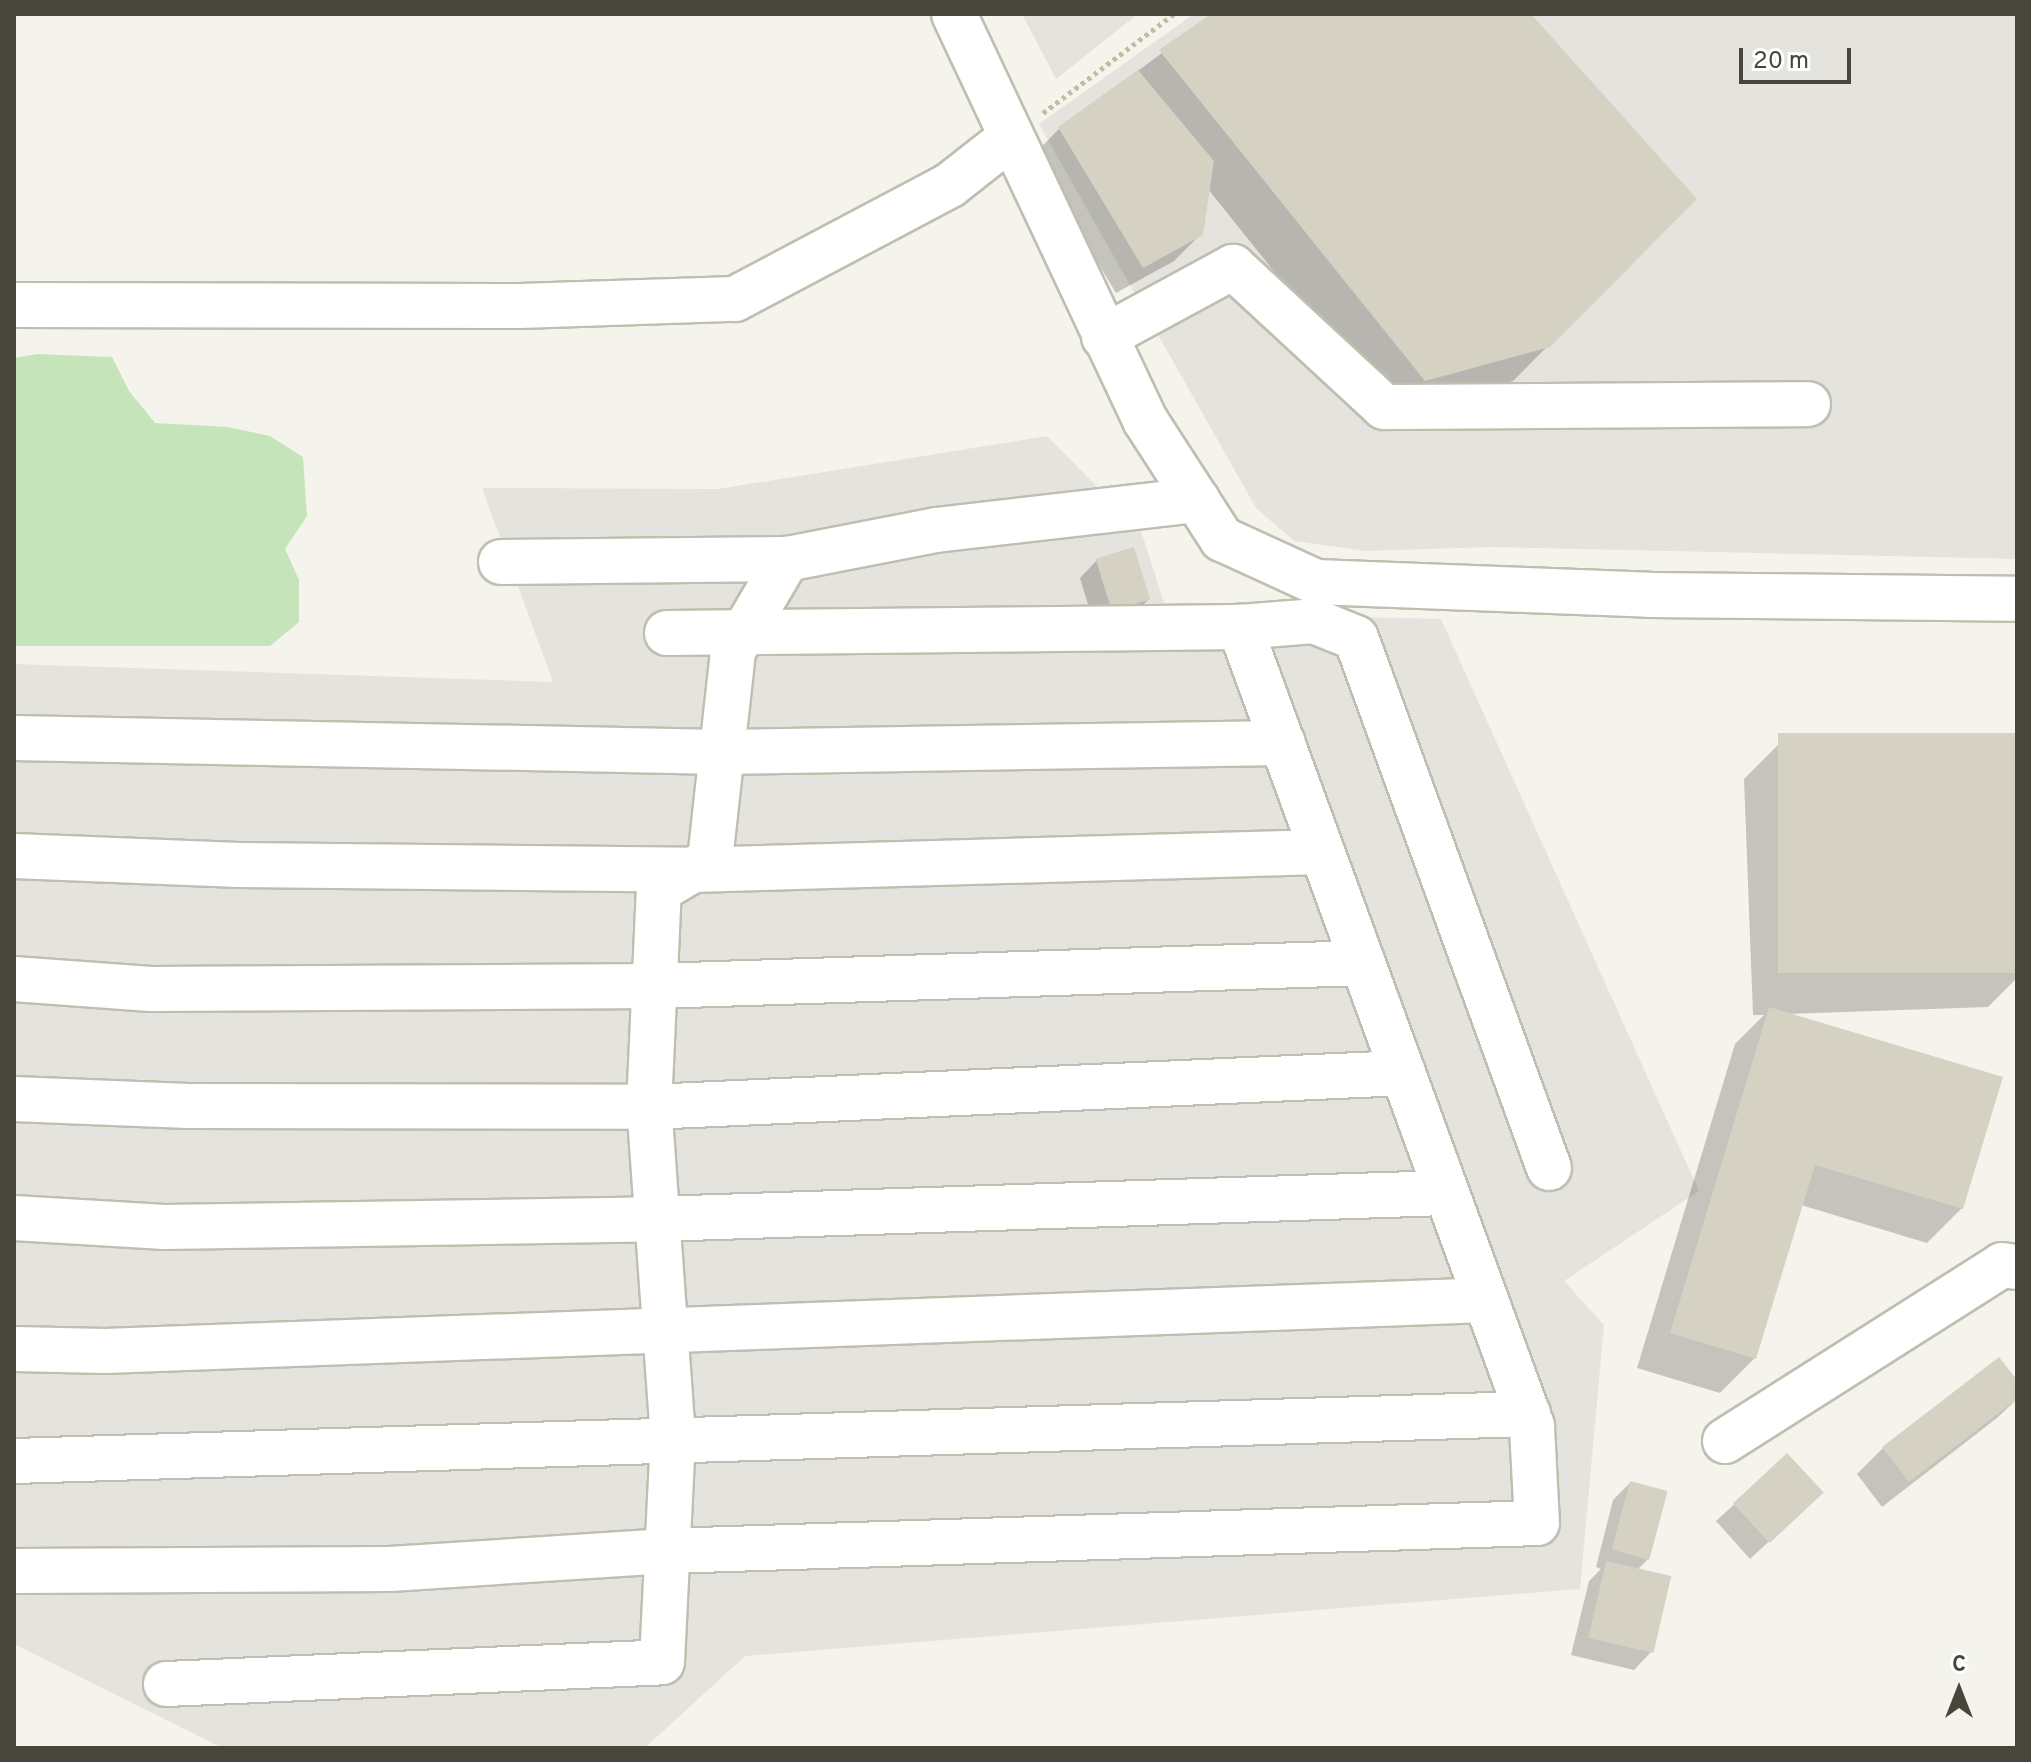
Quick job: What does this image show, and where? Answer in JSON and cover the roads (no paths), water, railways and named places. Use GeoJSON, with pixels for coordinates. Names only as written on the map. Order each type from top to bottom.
{"type":"FeatureCollection","features":[{"type":"Feature","properties":{"kind":"lane"},"geometry":{"type":"LineString","coordinates":[[954,14],[1145,420],[1222,539],[1316,582],[1650,595],[2017,599]]}},
{"type":"Feature","properties":{"kind":"lane"},"geometry":{"type":"LineString","coordinates":[[14,305],[520,306],[735,299],[950,185],[1010,138]]}},
{"type":"Feature","properties":{"kind":"lane"},"geometry":{"type":"LineString","coordinates":[[1104,337],[1233,267],[1384,407],[1808,404]]}},
{"type":"Feature","properties":{"kind":"lane"},"geometry":{"type":"LineString","coordinates":[[501,562],[787,559],[936,530],[1197,500]]}},
{"type":"Feature","properties":{"kind":"lane"},"geometry":{"type":"LineString","coordinates":[[166,1684],[662,1662],[673,1438],[649,1107],[659,890],[710,860],[733,651],[787,559]]}},
{"type":"Feature","properties":{"kind":"lane"},"geometry":{"type":"LineString","coordinates":[[667,633],[1240,627],[1314,621],[1356,638],[1549,1168]]}},
{"type":"Feature","properties":{"kind":"lane"},"geometry":{"type":"LineString","coordinates":[[14,1571],[390,1569],[667,1551],[1537,1523],[1532,1426],[1240,627]]}},
{"type":"Feature","properties":{"kind":"lane"},"geometry":{"type":"LineString","coordinates":[[14,738],[722,752],[1283,743]]}},
{"type":"Feature","properties":{"kind":"lane"},"geometry":{"type":"LineString","coordinates":[[14,856],[239,865],[692,870],[1322,852]]}},
{"type":"Feature","properties":{"kind":"lane"},"geometry":{"type":"LineString","coordinates":[[14,979],[151,989],[655,986],[1363,963]]}},
{"type":"Feature","properties":{"kind":"lane"},"geometry":{"type":"LineString","coordinates":[[14,1099],[188,1106],[649,1107],[1403,1073]]}},
{"type":"Feature","properties":{"kind":"lane"},"geometry":{"type":"LineString","coordinates":[[14,1218],[165,1227],[657,1219],[1447,1193]]}},
{"type":"Feature","properties":{"kind":"lane"},"geometry":{"type":"LineString","coordinates":[[1725,1441],[2002,1265],[2017,1267]]}},
{"type":"Feature","properties":{"kind":"lane"},"geometry":{"type":"LineString","coordinates":[[14,1349],[105,1351],[1486,1300]]}},
{"type":"Feature","properties":{"kind":"lane"},"geometry":{"type":"LineString","coordinates":[[14,1461],[673,1438],[903,1435],[1528,1414]]}}]}
